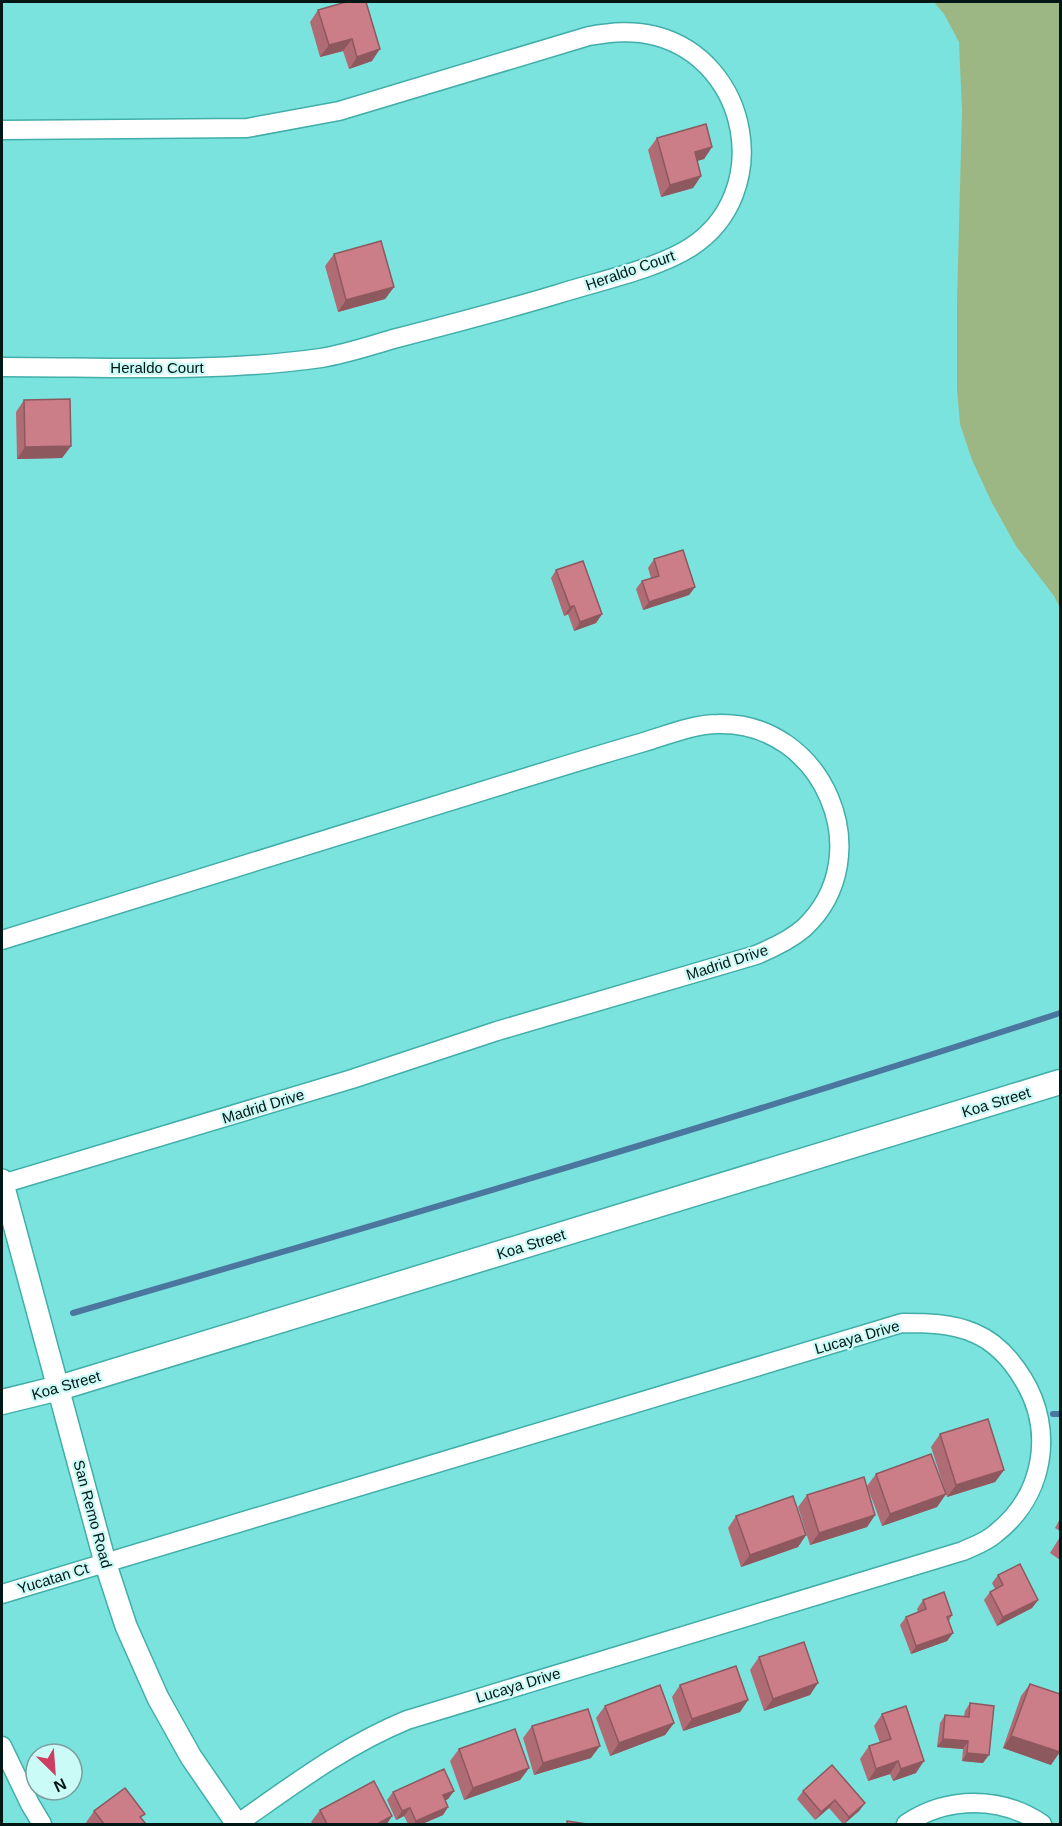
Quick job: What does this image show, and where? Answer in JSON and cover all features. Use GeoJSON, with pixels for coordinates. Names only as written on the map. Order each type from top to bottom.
{"type":"FeatureCollection","features":[{"type":"Feature","properties":{"kind":"main road","name":"Koa Street"},"geometry":{"type":"LineString","coordinates":[[2,1402],[59,1388],[1060,1082]]}},
{"type":"Feature","properties":{"kind":"street","name":"Heraldo Court"},"geometry":{"type":"LineString","coordinates":[[2,130],[247,128],[339,111],[589,36],[626,32],[673,42],[698,57],[710,68],[729,95],[735,110],[742,150],[738,180],[726,211],[716,225],[691,247],[663,262],[506,310],[323,357],[237,366],[2,368]]}},
{"type":"Feature","properties":{"kind":"street","name":"Madrid Drive"},"geometry":{"type":"LineString","coordinates":[[2,940],[348,831],[651,740],[718,724],[759,729],[786,743],[802,755],[816,772],[827,792],[835,814],[839,838],[837,870],[820,909],[803,929],[756,955],[497,1031],[352,1079],[2,1183]]}},
{"type":"Feature","properties":{"kind":"street","name":"San Remo Road"},"geometry":{"type":"LineString","coordinates":[[2,1183],[105,1562],[126,1626],[158,1698],[191,1757],[237,1824]]}},
{"type":"Feature","properties":{"kind":"street","name":"Lucaya Drive"},"geometry":{"type":"LineString","coordinates":[[105,1562],[902,1323],[942,1324],[981,1336],[1010,1359],[1029,1388],[1042,1430],[1041,1456],[1037,1472],[1024,1499],[1007,1524],[978,1544],[963,1551],[407,1720],[358,1742],[331,1758],[237,1824]]}},
{"type":"Feature","properties":{"kind":"street","name":"Yucatan Ct"},"geometry":{"type":"LineString","coordinates":[[2,1594],[105,1562]]}},
{"type":"Feature","properties":{"kind":"street"},"geometry":{"type":"LineString","coordinates":[[2,1746],[42,1824]]}},
{"type":"Feature","properties":{"kind":"street"},"geometry":{"type":"LineString","coordinates":[[906,1824],[936,1809],[963,1803],[986,1802],[1010,1808],[1042,1824]]}},
{"type":"Feature","properties":{"kind":"green space"},"geometry":{"type":"Polygon","coordinates":[[[934,2],[1060,2],[1060,608],[1054,596],[1016,546],[992,503],[972,460],[960,424],[957,389],[962,111],[959,42],[944,14],[934,2]]]}},
{"type":"Feature","properties":{"kind":"building"},"geometry":{"type":"Polygon","coordinates":[[[346,2],[366,2],[380,49],[357,57],[352,39],[329,45],[318,10],[346,2]]]}},
{"type":"Feature","properties":{"kind":"building"},"geometry":{"type":"Polygon","coordinates":[[[706,124],[712,147],[695,152],[701,176],[670,185],[657,138],[706,124]]]}},
{"type":"Feature","properties":{"kind":"building"},"geometry":{"type":"Polygon","coordinates":[[[381,241],[394,287],[346,300],[334,254],[381,241]]]}},
{"type":"Feature","properties":{"kind":"building"},"geometry":{"type":"Polygon","coordinates":[[[70,399],[71,446],[25,447],[24,400],[70,399]]]}},
{"type":"Feature","properties":{"kind":"building"},"geometry":{"type":"Polygon","coordinates":[[[683,550],[695,587],[649,602],[642,581],[659,576],[654,559],[683,550]]]}},
{"type":"Feature","properties":{"kind":"building"},"geometry":{"type":"Polygon","coordinates":[[[583,561],[602,614],[580,622],[574,606],[570,607],[556,570],[583,561]]]}},
{"type":"Feature","properties":{"kind":"building"},"geometry":{"type":"Polygon","coordinates":[[[988,1419],[1004,1470],[956,1485],[940,1434],[988,1419]]]}},
{"type":"Feature","properties":{"kind":"building"},"geometry":{"type":"Polygon","coordinates":[[[931,1454],[946,1494],[890,1514],[876,1474],[931,1454]]]}},
{"type":"Feature","properties":{"kind":"building"},"geometry":{"type":"Polygon","coordinates":[[[864,1477],[875,1515],[819,1533],[807,1495],[864,1477]]]}},
{"type":"Feature","properties":{"kind":"building"},"geometry":{"type":"Polygon","coordinates":[[[793,1496],[806,1535],[750,1555],[736,1516],[793,1496]]]}},
{"type":"Feature","properties":{"kind":"building"},"geometry":{"type":"Polygon","coordinates":[[[1020,1564],[1038,1600],[1003,1617],[990,1592],[1003,1585],[998,1575],[1020,1564]]]}},
{"type":"Feature","properties":{"kind":"building"},"geometry":{"type":"Polygon","coordinates":[[[944,1592],[952,1615],[947,1617],[953,1633],[916,1646],[906,1617],[926,1609],[923,1600],[944,1592]]]}},
{"type":"Feature","properties":{"kind":"building"},"geometry":{"type":"Polygon","coordinates":[[[804,1642],[818,1683],[773,1699],[759,1657],[804,1642]]]}},
{"type":"Feature","properties":{"kind":"building"},"geometry":{"type":"Polygon","coordinates":[[[736,1666],[748,1700],[692,1719],[680,1685],[736,1666]]]}},
{"type":"Feature","properties":{"kind":"building"},"geometry":{"type":"Polygon","coordinates":[[[1030,1684],[1060,1694],[1060,1752],[1011,1736],[1030,1684]]]}},
{"type":"Feature","properties":{"kind":"building"},"geometry":{"type":"Polygon","coordinates":[[[660,1685],[674,1723],[619,1743],[605,1706],[660,1685]]]}},
{"type":"Feature","properties":{"kind":"building"},"geometry":{"type":"Polygon","coordinates":[[[970,1703],[994,1706],[989,1755],[967,1753],[968,1741],[943,1739],[945,1715],[969,1717],[970,1703]]]}},
{"type":"Feature","properties":{"kind":"building"},"geometry":{"type":"Polygon","coordinates":[[[906,1706],[924,1761],[901,1769],[898,1761],[876,1769],[869,1746],[891,1739],[882,1714],[906,1706]]]}},
{"type":"Feature","properties":{"kind":"building"},"geometry":{"type":"Polygon","coordinates":[[[588,1709],[600,1746],[543,1763],[532,1726],[588,1709]]]}},
{"type":"Feature","properties":{"kind":"building"},"geometry":{"type":"Polygon","coordinates":[[[515,1729],[529,1768],[473,1788],[459,1749],[515,1729]]]}},
{"type":"Feature","properties":{"kind":"building"},"geometry":{"type":"Polygon","coordinates":[[[832,1765],[865,1803],[849,1817],[835,1800],[821,1812],[803,1791],[832,1765]]]}},
{"type":"Feature","properties":{"kind":"building"},"geometry":{"type":"Polygon","coordinates":[[[444,1769],[454,1791],[443,1795],[448,1807],[416,1821],[410,1808],[402,1811],[393,1792],[444,1769]]]}},
{"type":"Feature","properties":{"kind":"building"},"geometry":{"type":"Polygon","coordinates":[[[374,1781],[392,1816],[379,1824],[327,1824],[320,1810],[374,1781]]]}},
{"type":"Feature","properties":{"kind":"building"},"geometry":{"type":"Polygon","coordinates":[[[125,1788],[145,1814],[140,1817],[146,1824],[104,1824],[94,1811],[125,1788]]]}},
{"type":"Feature","properties":{"kind":"building"},"geometry":{"type":"Polygon","coordinates":[[[567,1821],[587,1824],[567,1824],[567,1821]]]}},
{"type":"Feature","properties":{"kind":"waterway"},"geometry":{"type":"LineString","coordinates":[[73,1313],[691,1130],[1060,1013]]}},
{"type":"Feature","properties":{"kind":"waterway"},"geometry":{"type":"LineString","coordinates":[[1053,1414],[1060,1414]]}}]}
